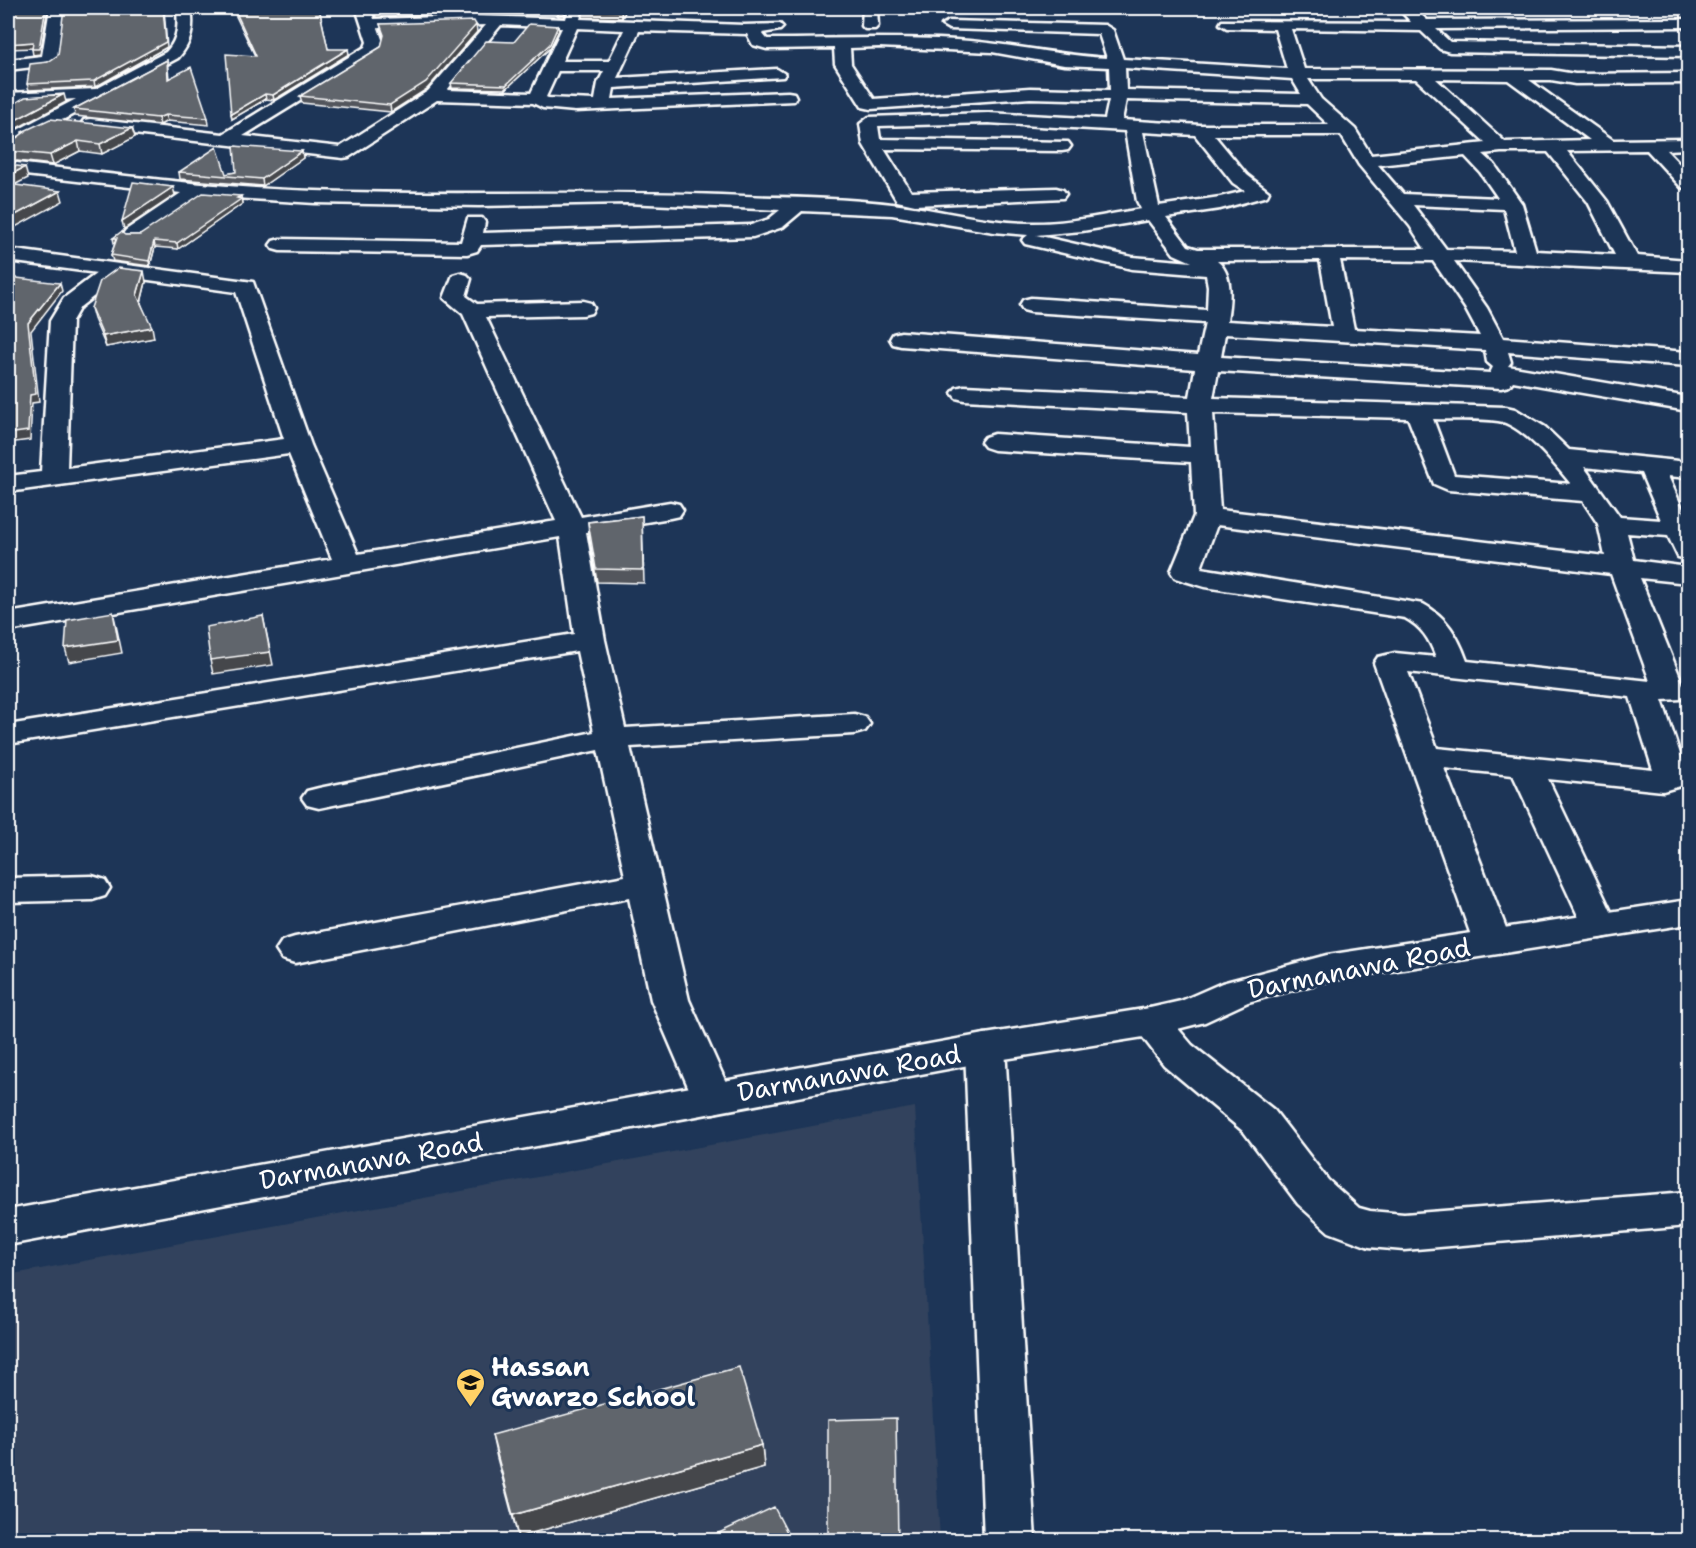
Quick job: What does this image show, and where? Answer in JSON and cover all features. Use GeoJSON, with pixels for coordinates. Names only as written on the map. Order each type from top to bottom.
{"type":"FeatureCollection","features":[{"type":"Feature","properties":{"kind":"street"},"geometry":{"type":"LineString","coordinates":[[8,65],[49,60],[57,8]]}},
{"type":"Feature","properties":{"kind":"street"},"geometry":{"type":"LineString","coordinates":[[8,142],[172,55],[182,46],[186,27],[184,8]]}},
{"type":"Feature","properties":{"kind":"street"},"geometry":{"type":"LineString","coordinates":[[225,140],[367,54],[375,42],[363,8]]}},
{"type":"Feature","properties":{"kind":"street"},"geometry":{"type":"LineString","coordinates":[[870,8],[871,26]]}},
{"type":"Feature","properties":{"kind":"street"},"geometry":{"type":"LineString","coordinates":[[949,8],[943,25],[1105,30],[1117,69],[1120,96],[1113,124]]}},
{"type":"Feature","properties":{"kind":"street"},"geometry":{"type":"LineString","coordinates":[[1014,8],[1025,26],[1028,52]]}},
{"type":"Feature","properties":{"kind":"street"},"geometry":{"type":"LineString","coordinates":[[1215,8],[1227,24],[1232,44]]}},
{"type":"Feature","properties":{"kind":"street"},"geometry":{"type":"LineString","coordinates":[[1330,8],[1348,26]]}},
{"type":"Feature","properties":{"kind":"street"},"geometry":{"type":"LineString","coordinates":[[1405,8],[1445,46],[1450,47],[1689,51]]}},
{"type":"Feature","properties":{"kind":"street"},"geometry":{"type":"LineString","coordinates":[[1610,8],[1689,66]]}},
{"type":"Feature","properties":{"kind":"street"},"geometry":{"type":"LineString","coordinates":[[369,24],[476,14],[497,21],[574,15],[634,26],[724,29],[794,27]]}},
{"type":"Feature","properties":{"kind":"street"},"geometry":{"type":"LineString","coordinates":[[676,27],[691,14]]}},
{"type":"Feature","properties":{"kind":"street"},"geometry":{"type":"LineString","coordinates":[[537,98],[574,15]]}},
{"type":"Feature","properties":{"kind":"street"},"geometry":{"type":"LineString","coordinates":[[49,120],[343,153],[434,95],[497,21]]}},
{"type":"Feature","properties":{"kind":"street"},"geometry":{"type":"LineString","coordinates":[[1227,24],[1424,26],[1689,23]]}},
{"type":"Feature","properties":{"kind":"street"},"geometry":{"type":"LineString","coordinates":[[603,106],[606,83],[634,26]]}},
{"type":"Feature","properties":{"kind":"street"},"geometry":{"type":"LineString","coordinates":[[1282,26],[1297,74],[1312,99],[1346,130],[1365,161],[1397,199],[1476,308],[1495,344],[1506,414]]}},
{"type":"Feature","properties":{"kind":"street"},"geometry":{"type":"LineString","coordinates":[[748,29],[761,43],[963,46],[1028,52],[1117,69]]}},
{"type":"Feature","properties":{"kind":"street"},"geometry":{"type":"LineString","coordinates":[[842,44],[843,64],[868,104],[1030,93],[1312,99]]}},
{"type":"Feature","properties":{"kind":"street"},"geometry":{"type":"LineString","coordinates":[[959,64],[963,46]]}},
{"type":"Feature","properties":{"kind":"street"},"geometry":{"type":"LineString","coordinates":[[1251,56],[1260,71]]}},
{"type":"Feature","properties":{"kind":"street"},"geometry":{"type":"LineString","coordinates":[[825,64],[866,64]]}},
{"type":"Feature","properties":{"kind":"street"},"geometry":{"type":"LineString","coordinates":[[552,66],[613,66]]}},
{"type":"Feature","properties":{"kind":"street"},"geometry":{"type":"LineString","coordinates":[[1027,69],[1260,71],[1297,74],[1551,75],[1575,79],[1689,78]]}},
{"type":"Feature","properties":{"kind":"street"},"geometry":{"type":"LineString","coordinates":[[606,83],[777,74]]}},
{"type":"Feature","properties":{"kind":"street"},"geometry":{"type":"LineString","coordinates":[[1421,75],[1501,147]]}},
{"type":"Feature","properties":{"kind":"street"},"geometry":{"type":"LineString","coordinates":[[1512,75],[1607,144]]}},
{"type":"Feature","properties":{"kind":"street"},"geometry":{"type":"LineString","coordinates":[[8,98],[104,93]]}},
{"type":"Feature","properties":{"kind":"street"},"geometry":{"type":"LineString","coordinates":[[434,95],[537,98],[543,103],[557,105],[603,106],[788,97]]}},
{"type":"Feature","properties":{"kind":"street"},"geometry":{"type":"LineString","coordinates":[[1058,178],[904,197],[872,144],[869,124],[875,121],[988,118],[1200,130],[1346,130]]}},
{"type":"Feature","properties":{"kind":"street"},"geometry":{"type":"LineString","coordinates":[[1062,227],[1058,178],[1066,122]]}},
{"type":"Feature","properties":{"kind":"street"},"geometry":{"type":"LineString","coordinates":[[1134,125],[1148,201],[1153,213],[1181,250],[1197,255],[1440,256],[1630,263],[1687,269]]}},
{"type":"Feature","properties":{"kind":"street"},"geometry":{"type":"LineString","coordinates":[[8,168],[198,190],[315,197],[479,200],[626,197],[875,208],[901,210],[1013,229],[1062,227],[1222,203],[1260,192],[1240,179],[1200,130]]}},
{"type":"Feature","properties":{"kind":"street"},"geometry":{"type":"LineString","coordinates":[[872,144],[1062,146]]}},
{"type":"Feature","properties":{"kind":"street"},"geometry":{"type":"LineString","coordinates":[[1651,144],[1689,183]]}},
{"type":"Feature","properties":{"kind":"street"},"geometry":{"type":"LineString","coordinates":[[1365,161],[1501,147],[1689,144]]}},
{"type":"Feature","properties":{"kind":"street"},"geometry":{"type":"LineString","coordinates":[[1553,146],[1597,201],[1630,263]]}},
{"type":"Feature","properties":{"kind":"street"},"geometry":{"type":"LineString","coordinates":[[1469,150],[1487,168],[1512,204],[1528,259]]}},
{"type":"Feature","properties":{"kind":"street"},"geometry":{"type":"LineString","coordinates":[[885,165],[908,165]]}},
{"type":"Feature","properties":{"kind":"street"},"geometry":{"type":"LineString","coordinates":[[133,234],[198,190]]}},
{"type":"Feature","properties":{"kind":"street"},"geometry":{"type":"LineString","coordinates":[[315,197],[280,245],[466,248],[470,247],[479,200]]}},
{"type":"Feature","properties":{"kind":"street"},"geometry":{"type":"LineString","coordinates":[[1397,199],[1512,204]]}},
{"type":"Feature","properties":{"kind":"street"},"geometry":{"type":"LineString","coordinates":[[472,238],[753,231],[776,223],[798,204]]}},
{"type":"Feature","properties":{"kind":"street"},"geometry":{"type":"LineString","coordinates":[[1013,229],[1019,235],[1030,239],[1132,263],[1216,270]]}},
{"type":"Feature","properties":{"kind":"street"},"geometry":{"type":"LineString","coordinates":[[1329,254],[1344,334]]}},
{"type":"Feature","properties":{"kind":"street"},"geometry":{"type":"LineString","coordinates":[[1197,255],[1216,270],[1219,286],[1216,322],[1200,405],[1207,516],[1185,572],[1191,576],[1413,610],[1429,618],[1440,630],[1455,668]]}},
{"type":"Feature","properties":{"kind":"street"},"geometry":{"type":"LineString","coordinates":[[12,258],[245,287],[298,445],[348,564]]}},
{"type":"Feature","properties":{"kind":"street"},"geometry":{"type":"LineString","coordinates":[[54,477],[60,321],[72,303],[115,270]]}},
{"type":"Feature","properties":{"kind":"street"},"geometry":{"type":"LineString","coordinates":[[460,279],[455,298],[472,311],[572,527],[590,640],[670,1000],[713,1098]]}},
{"type":"Feature","properties":{"kind":"street"},"geometry":{"type":"LineString","coordinates":[[1031,305],[1344,334],[1689,359]]}},
{"type":"Feature","properties":{"kind":"street"},"geometry":{"type":"LineString","coordinates":[[472,311],[583,308]]}},
{"type":"Feature","properties":{"kind":"street"},"geometry":{"type":"LineString","coordinates":[[901,339],[1208,363],[1501,376],[1689,404]]}},
{"type":"Feature","properties":{"kind":"street"},"geometry":{"type":"LineString","coordinates":[[964,393],[1200,405],[1506,414],[1536,432],[1563,457],[1592,494],[1611,524],[1622,567],[1670,691],[1389,663],[1492,941]]}},
{"type":"Feature","properties":{"kind":"street"},"geometry":{"type":"LineString","coordinates":[[1418,412],[1443,479],[1448,482],[1592,494]]}},
{"type":"Feature","properties":{"kind":"street"},"geometry":{"type":"LineString","coordinates":[[994,442],[1203,455]]}},
{"type":"Feature","properties":{"kind":"street"},"geometry":{"type":"LineString","coordinates":[[8,484],[298,445]]}},
{"type":"Feature","properties":{"kind":"street"},"geometry":{"type":"LineString","coordinates":[[1563,457],[1689,470]]}},
{"type":"Feature","properties":{"kind":"street"},"geometry":{"type":"LineString","coordinates":[[1651,466],[1684,540]]}},
{"type":"Feature","properties":{"kind":"street"},"geometry":{"type":"LineString","coordinates":[[8,621],[670,510]]}},
{"type":"Feature","properties":{"kind":"street"},"geometry":{"type":"LineString","coordinates":[[1207,516],[1689,575]]}},
{"type":"Feature","properties":{"kind":"street"},"geometry":{"type":"LineString","coordinates":[[1611,524],[1684,540]]}},
{"type":"Feature","properties":{"kind":"street"},"geometry":{"type":"LineString","coordinates":[[8,735],[590,640]]}},
{"type":"Feature","properties":{"kind":"street"},"geometry":{"type":"LineString","coordinates":[[1423,756],[1663,781],[1671,778],[1643,690]]}},
{"type":"Feature","properties":{"kind":"street"},"geometry":{"type":"LineString","coordinates":[[319,798],[612,738],[854,724]]}},
{"type":"Feature","properties":{"kind":"street"},"geometry":{"type":"LineString","coordinates":[[1525,765],[1600,926]]}},
{"type":"Feature","properties":{"kind":"street"},"geometry":{"type":"LineString","coordinates":[[295,950],[644,884]]}},
{"type":"Feature","properties":{"kind":"street"},"geometry":{"type":"LineString","coordinates":[[8,890],[92,888]]}},
{"type":"Feature","properties":{"kind":"street","name":"Darmanawa Road"},"geometry":{"type":"LineString","coordinates":[[8,1228],[985,1048],[1150,1022],[1191,1012],[1236,992],[1327,968],[1689,912]]}},
{"type":"Feature","properties":{"kind":"street"},"geometry":{"type":"LineString","coordinates":[[1150,1022],[1178,1055],[1258,1121],[1313,1192],[1344,1220],[1369,1229],[1404,1232],[1689,1209]]}},
{"type":"Feature","properties":{"kind":"street"},"geometry":{"type":"LineString","coordinates":[[985,1048],[1010,1540]]}},
{"type":"Feature","properties":{"kind":"shaded area","name":"Hassan Gwarzo School"},"geometry":{"type":"Polygon","coordinates":[[[915,1107],[940,1540],[8,1540],[8,1275],[915,1107]]]}},
{"type":"Feature","properties":{"kind":"building"},"geometry":{"type":"Polygon","coordinates":[[[8,8],[46,8],[39,49],[32,49],[33,42],[8,44],[8,8]]]}},
{"type":"Feature","properties":{"kind":"building"},"geometry":{"type":"Polygon","coordinates":[[[64,8],[163,8],[166,42],[94,81],[27,84],[30,64],[48,62],[58,55],[64,8]]]}},
{"type":"Feature","properties":{"kind":"building"},"geometry":{"type":"Polygon","coordinates":[[[234,8],[319,8],[328,49],[348,49],[273,95],[265,94],[231,114],[226,54],[256,56],[234,8]]]}},
{"type":"Feature","properties":{"kind":"building"},"geometry":{"type":"Polygon","coordinates":[[[374,8],[424,8],[426,10],[375,12],[374,8]]]}},
{"type":"Feature","properties":{"kind":"building"},"geometry":{"type":"Polygon","coordinates":[[[583,8],[623,8],[621,11],[583,8]]]}},
{"type":"Feature","properties":{"kind":"building"},"geometry":{"type":"Polygon","coordinates":[[[474,21],[476,25],[426,82],[390,105],[300,96],[381,47],[384,35],[380,24],[474,21]]]}},
{"type":"Feature","properties":{"kind":"building"},"geometry":{"type":"Polygon","coordinates":[[[529,24],[558,26],[550,44],[506,85],[451,83],[486,41],[514,42],[529,24]]]}},
{"type":"Feature","properties":{"kind":"building"},"geometry":{"type":"Polygon","coordinates":[[[167,60],[168,79],[191,67],[208,118],[165,115],[158,118],[74,109],[167,60]]]}},
{"type":"Feature","properties":{"kind":"building"},"geometry":{"type":"Polygon","coordinates":[[[64,94],[8,124],[8,108],[25,97],[64,94]]]}},
{"type":"Feature","properties":{"kind":"building"},"geometry":{"type":"Polygon","coordinates":[[[50,119],[132,128],[100,144],[78,141],[50,155],[8,151],[8,144],[25,132],[22,132],[50,119]]]}},
{"type":"Feature","properties":{"kind":"building"},"geometry":{"type":"Polygon","coordinates":[[[234,146],[302,151],[262,179],[179,172],[217,147],[226,174],[236,172],[234,146]]]}},
{"type":"Feature","properties":{"kind":"building"},"geometry":{"type":"Polygon","coordinates":[[[8,165],[25,167],[8,176],[8,165]]]}},
{"type":"Feature","properties":{"kind":"building"},"geometry":{"type":"Polygon","coordinates":[[[133,182],[173,187],[122,221],[133,182]]]}},
{"type":"Feature","properties":{"kind":"building"},"geometry":{"type":"Polygon","coordinates":[[[8,184],[60,191],[8,219],[8,184]]]}},
{"type":"Feature","properties":{"kind":"building"},"geometry":{"type":"Polygon","coordinates":[[[203,193],[241,196],[237,198],[241,199],[177,243],[154,241],[149,261],[111,255],[117,238],[113,238],[121,232],[125,235],[140,235],[203,193]]]}},
{"type":"Feature","properties":{"kind":"building"},"geometry":{"type":"Polygon","coordinates":[[[118,268],[144,271],[137,295],[152,327],[103,336],[91,308],[100,281],[118,268]]]}},
{"type":"Feature","properties":{"kind":"building"},"geometry":{"type":"Polygon","coordinates":[[[8,277],[60,283],[28,323],[36,394],[30,395],[28,431],[8,434],[8,277]]]}},
{"type":"Feature","properties":{"kind":"building"},"geometry":{"type":"Polygon","coordinates":[[[642,516],[643,570],[596,569],[588,522],[642,516]]]}},
{"type":"Feature","properties":{"kind":"building"},"geometry":{"type":"Polygon","coordinates":[[[113,612],[118,640],[65,648],[67,620],[113,612]]]}},
{"type":"Feature","properties":{"kind":"building"},"geometry":{"type":"Polygon","coordinates":[[[263,616],[270,652],[210,660],[206,627],[263,616]]]}},
{"type":"Feature","properties":{"kind":"building"},"geometry":{"type":"Polygon","coordinates":[[[739,1367],[762,1445],[513,1515],[492,1435],[739,1367]]]}},
{"type":"Feature","properties":{"kind":"building"},"geometry":{"type":"Polygon","coordinates":[[[896,1418],[898,1540],[828,1540],[828,1420],[896,1418]]]}},
{"type":"Feature","properties":{"kind":"building"},"geometry":{"type":"Polygon","coordinates":[[[774,1507],[791,1540],[704,1540],[774,1507]]]}},
{"type":"Feature","properties":{"kind":"place","name":"Hassan Gwarzo School"},"geometry":{"type":"Point","coordinates":[470,1408]}}]}
